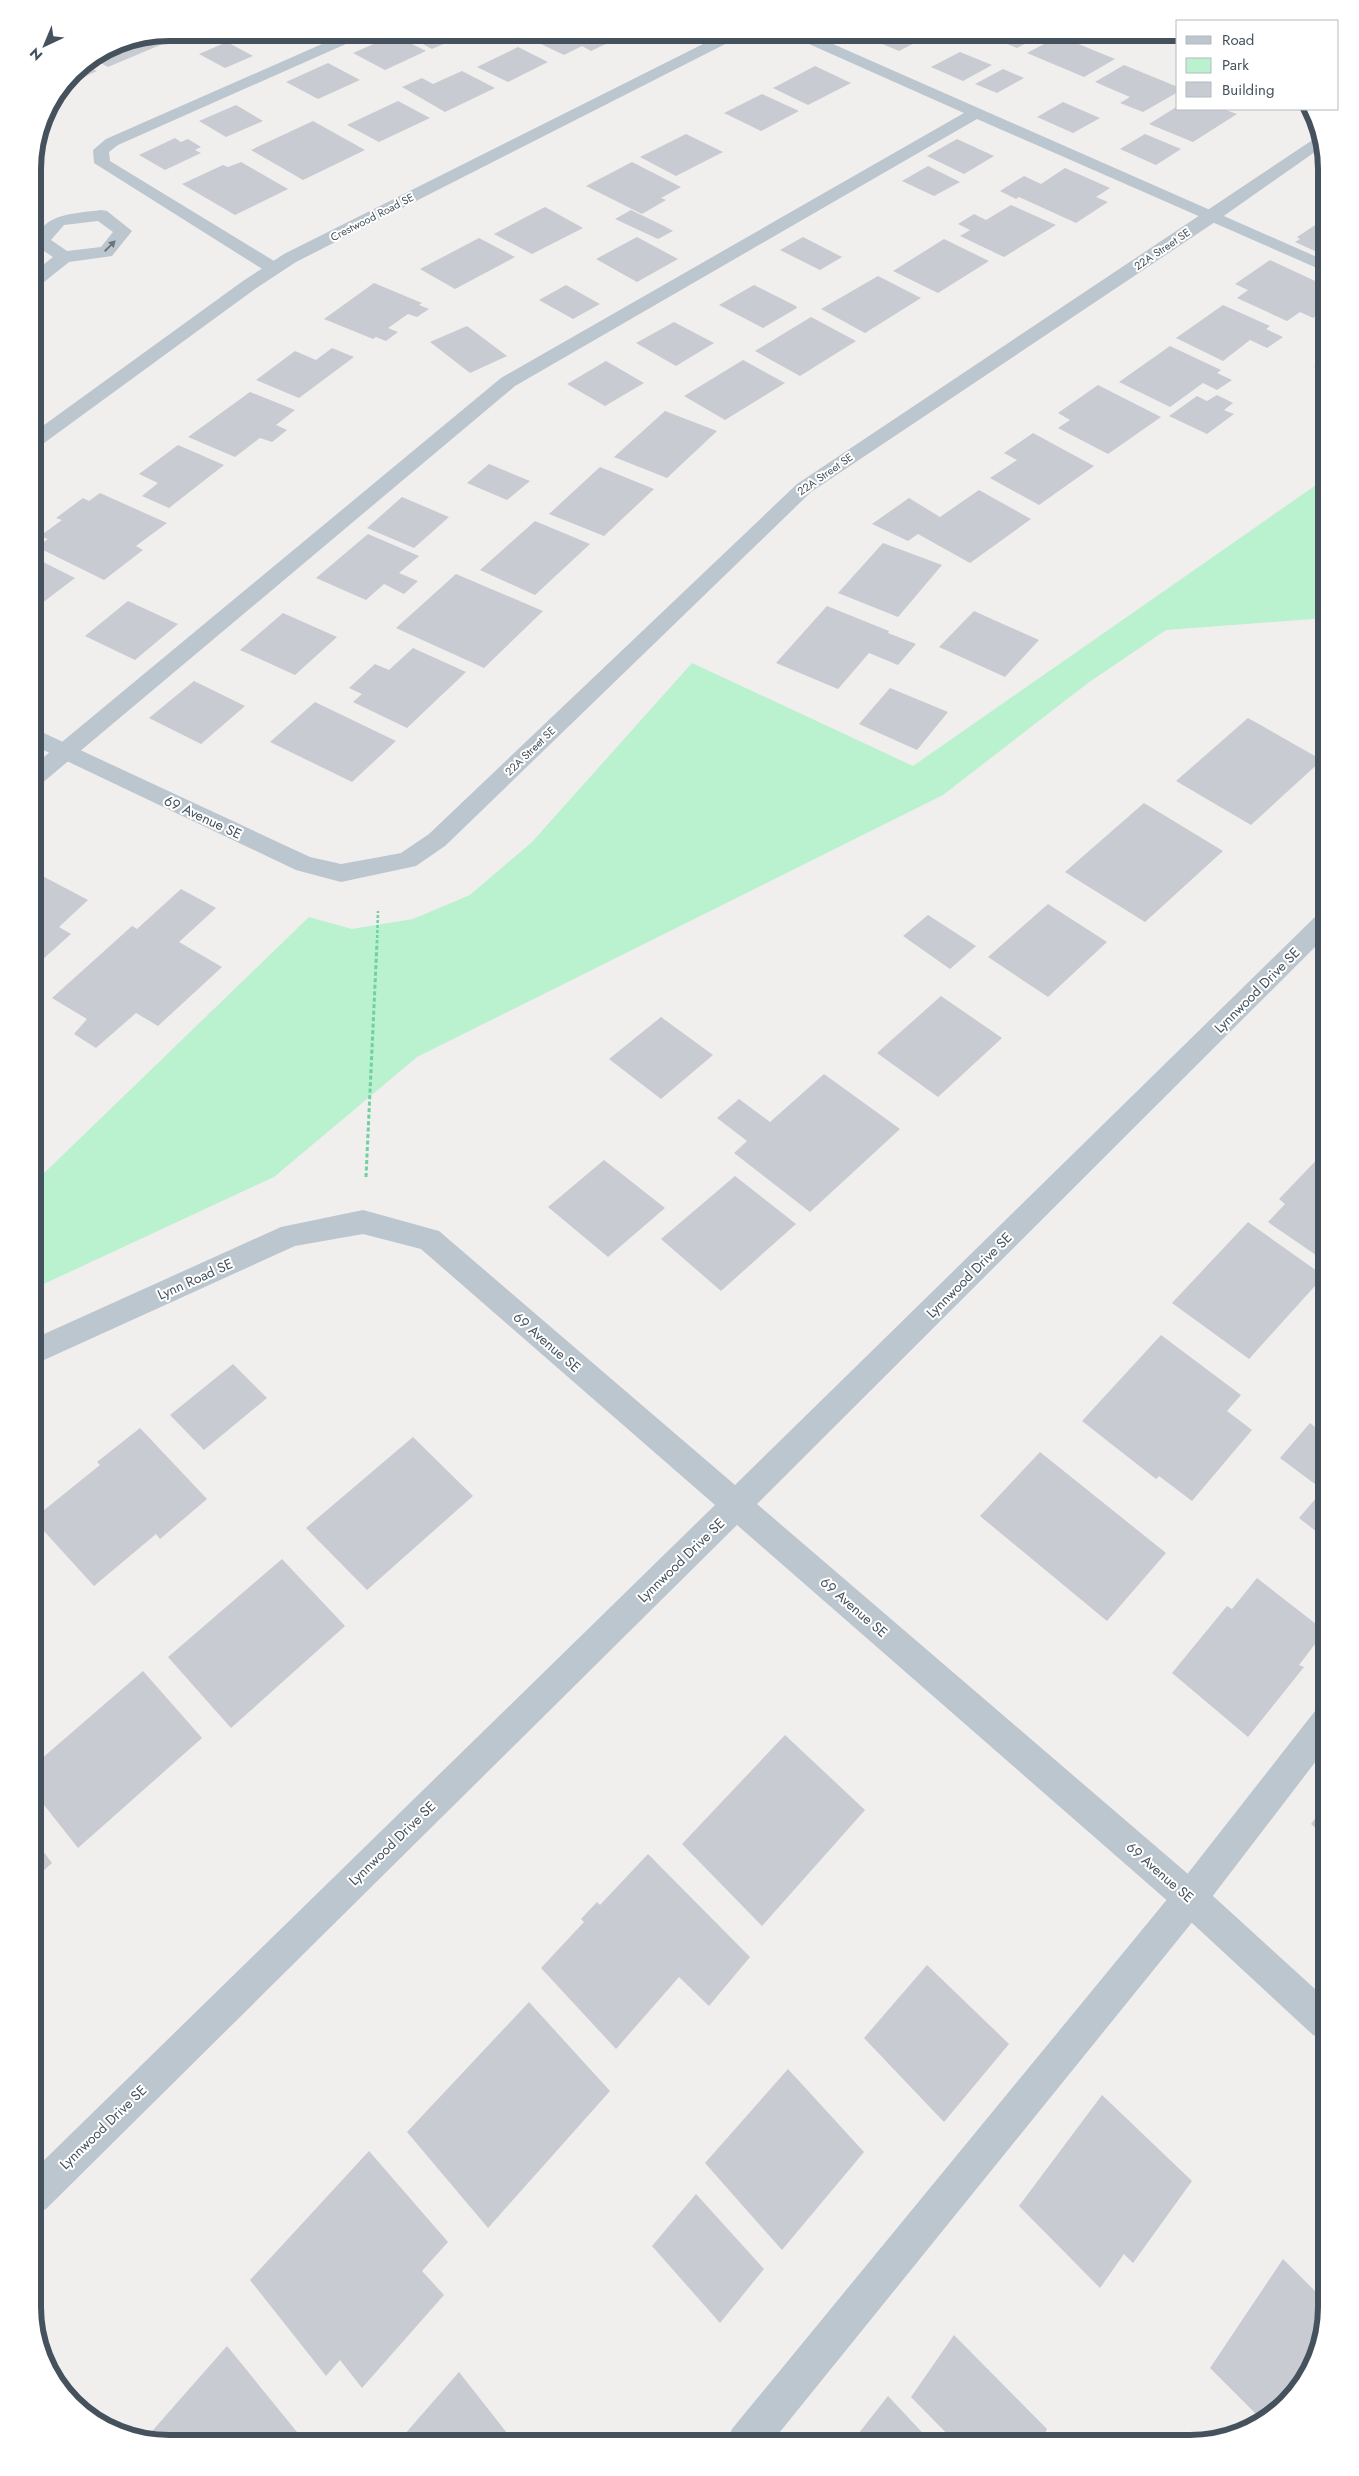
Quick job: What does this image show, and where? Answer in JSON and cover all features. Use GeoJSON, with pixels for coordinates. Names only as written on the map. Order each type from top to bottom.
{"type":"FeatureCollection","features":[{"type":"Feature","properties":{"kind":"street"},"geometry":{"type":"LineString","coordinates":[[273,268],[102,163],[100,150],[112,142],[339,41]]}},
{"type":"Feature","properties":{"kind":"street","name":"Crestwood Road SE"},"geometry":{"type":"LineString","coordinates":[[42,436],[273,268],[719,42]]}},
{"type":"Feature","properties":{"kind":"street"},"geometry":{"type":"LineString","coordinates":[[815,42],[1318,264]]}},
{"type":"Feature","properties":{"kind":"street"},"geometry":{"type":"LineString","coordinates":[[42,771],[508,382],[976,113]]}},
{"type":"Feature","properties":{"kind":"street","name":"22A Street SE"},"geometry":{"type":"LineString","coordinates":[[380,866],[408,860],[438,840],[804,488],[1212,216],[1315,144]]}},
{"type":"Feature","properties":{"kind":"street"},"geometry":{"type":"LineString","coordinates":[[42,275],[64,258]]}},
{"type":"Feature","properties":{"kind":"street","name":"69 Avenue SE"},"geometry":{"type":"LineString","coordinates":[[42,740],[304,864],[341,873],[380,866]]}},
{"type":"Feature","properties":{"kind":"street","name":"Lynnwood Drive SE"},"geometry":{"type":"LineString","coordinates":[[41,2187],[736,1506],[1318,929]]}},
{"type":"Feature","properties":{"kind":"street","name":"69 Avenue SE"},"geometry":{"type":"LineString","coordinates":[[364,1222],[429,1239],[1190,1898],[1318,2015]]}},
{"type":"Feature","properties":{"kind":"street","name":"Lynn Road SE"},"geometry":{"type":"LineString","coordinates":[[41,1348],[291,1236],[364,1222]]}},
{"type":"Feature","properties":{"kind":"street"},"geometry":{"type":"LineString","coordinates":[[753,2435],[1190,1898],[1318,1732]]}},
{"type":"Feature","properties":{"kind":"path"},"geometry":{"type":"LineString","coordinates":[[364,1222],[380,866]]}},
{"type":"Feature","properties":{"kind":"green space"},"geometry":{"type":"Polygon","coordinates":[[[1318,484],[1318,619],[1166,630],[1088,683],[943,795],[417,1057],[274,1177],[41,1285],[42,1176],[309,917],[352,929],[413,919],[470,895],[532,842],[692,663],[913,766],[1318,484]]]}},
{"type":"Feature","properties":{"kind":"building"},"geometry":{"type":"Polygon","coordinates":[[[380,41],[406,41],[426,51],[385,70],[353,53],[380,41]]]}},
{"type":"Feature","properties":{"kind":"building"},"geometry":{"type":"Polygon","coordinates":[[[418,41],[449,41],[432,49],[418,41]]]}},
{"type":"Feature","properties":{"kind":"building"},"geometry":{"type":"Polygon","coordinates":[[[535,41],[610,42],[591,51],[582,46],[564,55],[535,41]]]}},
{"type":"Feature","properties":{"kind":"building"},"geometry":{"type":"Polygon","coordinates":[[[152,42],[165,43],[108,67],[99,62],[112,54],[152,42]]]}},
{"type":"Feature","properties":{"kind":"building"},"geometry":{"type":"Polygon","coordinates":[[[227,42],[253,56],[225,68],[199,54],[227,42]]]}},
{"type":"Feature","properties":{"kind":"building"},"geometry":{"type":"Polygon","coordinates":[[[877,42],[917,42],[899,51],[877,42]]]}},
{"type":"Feature","properties":{"kind":"building"},"geometry":{"type":"Polygon","coordinates":[[[1002,42],[1029,42],[1017,48],[1002,42]]]}},
{"type":"Feature","properties":{"kind":"building"},"geometry":{"type":"Polygon","coordinates":[[[1048,42],[1073,42],[1115,59],[1084,77],[1027,53],[1048,42]]]}},
{"type":"Feature","properties":{"kind":"building"},"geometry":{"type":"Polygon","coordinates":[[[518,47],[548,62],[508,82],[477,67],[518,47]]]}},
{"type":"Feature","properties":{"kind":"building"},"geometry":{"type":"Polygon","coordinates":[[[960,52],[992,65],[963,81],[931,67],[960,52]]]}},
{"type":"Feature","properties":{"kind":"building"},"geometry":{"type":"Polygon","coordinates":[[[328,63],[360,80],[318,99],[286,82],[328,63]]]}},
{"type":"Feature","properties":{"kind":"building"},"geometry":{"type":"Polygon","coordinates":[[[1124,65],[1176,86],[1176,93],[1143,112],[1120,103],[1130,97],[1095,82],[1124,65]]]}},
{"type":"Feature","properties":{"kind":"building"},"geometry":{"type":"Polygon","coordinates":[[[815,66],[851,83],[808,105],[773,88],[815,66]]]}},
{"type":"Feature","properties":{"kind":"building"},"geometry":{"type":"Polygon","coordinates":[[[91,68],[97,71],[79,79],[91,68]]]}},
{"type":"Feature","properties":{"kind":"building"},"geometry":{"type":"Polygon","coordinates":[[[1003,69],[1024,78],[997,93],[975,84],[1003,69]]]}},
{"type":"Feature","properties":{"kind":"building"},"geometry":{"type":"Polygon","coordinates":[[[462,71],[495,88],[445,112],[402,87],[422,78],[433,84],[462,71]]]}},
{"type":"Feature","properties":{"kind":"building"},"geometry":{"type":"Polygon","coordinates":[[[762,94],[799,111],[761,131],[724,113],[762,94]]]}},
{"type":"Feature","properties":{"kind":"building"},"geometry":{"type":"Polygon","coordinates":[[[398,101],[430,118],[379,142],[347,125],[398,101]]]}},
{"type":"Feature","properties":{"kind":"building"},"geometry":{"type":"Polygon","coordinates":[[[1063,102],[1100,118],[1073,133],[1037,117],[1063,102]]]}},
{"type":"Feature","properties":{"kind":"building"},"geometry":{"type":"Polygon","coordinates":[[[236,105],[263,121],[226,137],[199,121],[236,105]]]}},
{"type":"Feature","properties":{"kind":"building"},"geometry":{"type":"Polygon","coordinates":[[[1176,107],[1176,110],[1226,110],[1237,114],[1193,142],[1149,124],[1176,107]]]}},
{"type":"Feature","properties":{"kind":"building"},"geometry":{"type":"Polygon","coordinates":[[[313,121],[365,150],[303,180],[251,150],[313,121]]]}},
{"type":"Feature","properties":{"kind":"building"},"geometry":{"type":"Polygon","coordinates":[[[686,134],[723,152],[676,176],[640,157],[686,134]]]}},
{"type":"Feature","properties":{"kind":"building"},"geometry":{"type":"Polygon","coordinates":[[[1145,134],[1181,149],[1156,165],[1120,149],[1145,134]]]}},
{"type":"Feature","properties":{"kind":"building"},"geometry":{"type":"Polygon","coordinates":[[[175,138],[181,142],[188,139],[201,147],[195,150],[201,153],[165,170],[139,155],[175,138]]]}},
{"type":"Feature","properties":{"kind":"building"},"geometry":{"type":"Polygon","coordinates":[[[957,139],[994,156],[964,174],[927,156],[957,139]]]}},
{"type":"Feature","properties":{"kind":"building"},"geometry":{"type":"Polygon","coordinates":[[[241,162],[288,189],[235,215],[182,184],[223,165],[228,167],[241,162]]]}},
{"type":"Feature","properties":{"kind":"building"},"geometry":{"type":"Polygon","coordinates":[[[632,162],[681,187],[661,198],[666,200],[642,214],[586,186],[632,162]]]}},
{"type":"Feature","properties":{"kind":"building"},"geometry":{"type":"Polygon","coordinates":[[[928,166],[960,182],[934,196],[902,181],[928,166]]]}},
{"type":"Feature","properties":{"kind":"building"},"geometry":{"type":"Polygon","coordinates":[[[1065,168],[1110,188],[1096,197],[1108,202],[1076,223],[1019,197],[1016,199],[1000,191],[1024,176],[1041,184],[1065,168]]]}},
{"type":"Feature","properties":{"kind":"building"},"geometry":{"type":"Polygon","coordinates":[[[1011,205],[1056,225],[1004,257],[960,236],[970,230],[958,224],[974,214],[986,220],[1011,205]]]}},
{"type":"Feature","properties":{"kind":"building"},"geometry":{"type":"Polygon","coordinates":[[[545,207],[583,228],[532,254],[494,234],[545,207]]]}},
{"type":"Feature","properties":{"kind":"building"},"geometry":{"type":"Polygon","coordinates":[[[631,210],[673,231],[658,239],[615,219],[631,210]]]}},
{"type":"Feature","properties":{"kind":"building"},"geometry":{"type":"Polygon","coordinates":[[[1318,223],[1318,252],[1295,242],[1300,239],[1297,237],[1318,223]]]}},
{"type":"Feature","properties":{"kind":"building"},"geometry":{"type":"Polygon","coordinates":[[[637,237],[678,259],[637,282],[596,259],[637,237]]]}},
{"type":"Feature","properties":{"kind":"building"},"geometry":{"type":"Polygon","coordinates":[[[803,237],[842,257],[820,270],[780,250],[803,237]]]}},
{"type":"Feature","properties":{"kind":"building"},"geometry":{"type":"Polygon","coordinates":[[[479,238],[515,257],[455,289],[420,269],[479,238]]]}},
{"type":"Feature","properties":{"kind":"building"},"geometry":{"type":"Polygon","coordinates":[[[944,239],[989,261],[938,293],[893,271],[944,239]]]}},
{"type":"Feature","properties":{"kind":"building"},"geometry":{"type":"Polygon","coordinates":[[[1270,260],[1318,282],[1318,314],[1313,318],[1300,312],[1287,321],[1237,298],[1248,290],[1235,284],[1270,260]]]}},
{"type":"Feature","properties":{"kind":"building"},"geometry":{"type":"Polygon","coordinates":[[[878,276],[921,298],[865,333],[821,309],[878,276]]]}},
{"type":"Feature","properties":{"kind":"building"},"geometry":{"type":"Polygon","coordinates":[[[374,283],[422,303],[419,305],[429,309],[417,317],[408,314],[388,328],[398,332],[386,341],[376,337],[373,339],[324,319],[374,283]]]}},
{"type":"Feature","properties":{"kind":"building"},"geometry":{"type":"Polygon","coordinates":[[[566,285],[600,304],[573,319],[539,300],[566,285]]]}},
{"type":"Feature","properties":{"kind":"building"},"geometry":{"type":"Polygon","coordinates":[[[754,285],[797,308],[763,328],[719,305],[754,285]]]}},
{"type":"Feature","properties":{"kind":"building"},"geometry":{"type":"Polygon","coordinates":[[[1223,305],[1270,326],[1266,329],[1283,337],[1267,348],[1250,340],[1223,361],[1176,338],[1223,305]]]}},
{"type":"Feature","properties":{"kind":"building"},"geometry":{"type":"Polygon","coordinates":[[[811,317],[856,341],[800,376],[755,351],[811,317]]]}},
{"type":"Feature","properties":{"kind":"building"},"geometry":{"type":"Polygon","coordinates":[[[674,322],[714,343],[676,366],[636,343],[674,322]]]}},
{"type":"Feature","properties":{"kind":"building"},"geometry":{"type":"Polygon","coordinates":[[[467,326],[507,356],[470,373],[430,342],[467,326]]]}},
{"type":"Feature","properties":{"kind":"building"},"geometry":{"type":"Polygon","coordinates":[[[1170,346],[1221,370],[1217,373],[1232,380],[1217,390],[1203,383],[1170,407],[1119,382],[1170,346]]]}},
{"type":"Feature","properties":{"kind":"building"},"geometry":{"type":"Polygon","coordinates":[[[332,348],[354,357],[299,398],[256,380],[295,351],[316,360],[332,348]]]}},
{"type":"Feature","properties":{"kind":"building"},"geometry":{"type":"Polygon","coordinates":[[[743,360],[785,383],[725,420],[684,396],[743,360]]]}},
{"type":"Feature","properties":{"kind":"building"},"geometry":{"type":"Polygon","coordinates":[[[606,361],[644,383],[605,406],[567,384],[606,361]]]}},
{"type":"Feature","properties":{"kind":"building"},"geometry":{"type":"Polygon","coordinates":[[[1098,385],[1161,417],[1108,454],[1058,428],[1070,420],[1058,413],[1098,385]]]}},
{"type":"Feature","properties":{"kind":"building"},"geometry":{"type":"Polygon","coordinates":[[[250,392],[295,410],[276,425],[287,430],[272,442],[260,438],[235,457],[188,437],[250,392]]]}},
{"type":"Feature","properties":{"kind":"building"},"geometry":{"type":"Polygon","coordinates":[[[1217,395],[1233,403],[1224,410],[1234,414],[1207,434],[1169,416],[1197,396],[1207,401],[1217,395]]]}},
{"type":"Feature","properties":{"kind":"building"},"geometry":{"type":"Polygon","coordinates":[[[665,411],[717,431],[667,478],[614,457],[665,411]]]}},
{"type":"Feature","properties":{"kind":"building"},"geometry":{"type":"Polygon","coordinates":[[[1033,433],[1094,466],[1039,505],[990,478],[1017,460],[1004,453],[1033,433]]]}},
{"type":"Feature","properties":{"kind":"building"},"geometry":{"type":"Polygon","coordinates":[[[178,445],[224,465],[169,508],[142,496],[158,483],[139,474],[178,445]]]}},
{"type":"Feature","properties":{"kind":"building"},"geometry":{"type":"Polygon","coordinates":[[[489,464],[530,481],[507,500],[467,483],[489,464]]]}},
{"type":"Feature","properties":{"kind":"building"},"geometry":{"type":"Polygon","coordinates":[[[600,467],[654,489],[604,536],[549,514],[600,467]]]}},
{"type":"Feature","properties":{"kind":"building"},"geometry":{"type":"Polygon","coordinates":[[[979,490],[1031,519],[970,563],[918,534],[908,541],[872,524],[909,498],[940,517],[979,490]]]}},
{"type":"Feature","properties":{"kind":"building"},"geometry":{"type":"Polygon","coordinates":[[[100,493],[167,523],[136,546],[143,550],[104,580],[42,549],[42,543],[48,539],[42,537],[42,535],[62,520],[56,518],[83,498],[89,501],[100,493]]]}},
{"type":"Feature","properties":{"kind":"building"},"geometry":{"type":"Polygon","coordinates":[[[402,497],[449,517],[414,548],[367,528],[402,497]]]}},
{"type":"Feature","properties":{"kind":"building"},"geometry":{"type":"Polygon","coordinates":[[[535,521],[590,544],[535,595],[480,570],[535,521]]]}},
{"type":"Feature","properties":{"kind":"building"},"geometry":{"type":"Polygon","coordinates":[[[368,534],[419,556],[399,573],[418,581],[404,594],[384,584],[366,600],[316,578],[368,534]]]}},
{"type":"Feature","properties":{"kind":"building"},"geometry":{"type":"Polygon","coordinates":[[[883,543],[942,565],[898,617],[838,593],[883,543]]]}},
{"type":"Feature","properties":{"kind":"building"},"geometry":{"type":"Polygon","coordinates":[[[42,561],[75,578],[42,603],[42,561]]]}},
{"type":"Feature","properties":{"kind":"building"},"geometry":{"type":"Polygon","coordinates":[[[456,574],[543,611],[484,668],[396,628],[456,574]]]}},
{"type":"Feature","properties":{"kind":"building"},"geometry":{"type":"Polygon","coordinates":[[[128,601],[178,624],[135,660],[85,636],[128,601]]]}},
{"type":"Feature","properties":{"kind":"building"},"geometry":{"type":"Polygon","coordinates":[[[827,606],[916,644],[898,665],[869,653],[838,689],[776,663],[827,606]]]}},
{"type":"Feature","properties":{"kind":"building"},"geometry":{"type":"Polygon","coordinates":[[[974,611],[1039,640],[1005,677],[939,647],[974,611]]]}},
{"type":"Feature","properties":{"kind":"building"},"geometry":{"type":"Polygon","coordinates":[[[283,613],[337,637],[295,675],[240,650],[283,613]]]}},
{"type":"Feature","properties":{"kind":"building"},"geometry":{"type":"Polygon","coordinates":[[[413,648],[466,672],[407,728],[353,702],[362,694],[349,688],[375,664],[389,670],[413,648]]]}},
{"type":"Feature","properties":{"kind":"building"},"geometry":{"type":"Polygon","coordinates":[[[194,681],[245,706],[201,744],[149,718],[194,681]]]}},
{"type":"Feature","properties":{"kind":"building"},"geometry":{"type":"Polygon","coordinates":[[[890,688],[948,712],[917,750],[859,724],[890,688]]]}},
{"type":"Feature","properties":{"kind":"building"},"geometry":{"type":"Polygon","coordinates":[[[315,702],[396,741],[352,782],[270,742],[315,702]]]}},
{"type":"Feature","properties":{"kind":"building"},"geometry":{"type":"Polygon","coordinates":[[[1248,718],[1318,758],[1318,764],[1251,825],[1176,781],[1248,718]]]}},
{"type":"Feature","properties":{"kind":"building"},"geometry":{"type":"Polygon","coordinates":[[[1144,803],[1223,851],[1145,922],[1065,872],[1144,803]]]}},
{"type":"Feature","properties":{"kind":"building"},"geometry":{"type":"Polygon","coordinates":[[[42,876],[88,900],[59,927],[71,934],[42,960],[42,876]]]}},
{"type":"Feature","properties":{"kind":"building"},"geometry":{"type":"Polygon","coordinates":[[[181,889],[216,908],[179,942],[222,967],[158,1026],[136,1013],[96,1048],[74,1034],[87,1019],[52,998],[132,926],[137,929],[181,889]]]}},
{"type":"Feature","properties":{"kind":"building"},"geometry":{"type":"Polygon","coordinates":[[[1048,904],[1107,942],[1048,997],[988,957],[1048,904]]]}},
{"type":"Feature","properties":{"kind":"building"},"geometry":{"type":"Polygon","coordinates":[[[928,915],[976,946],[950,969],[903,936],[928,915]]]}},
{"type":"Feature","properties":{"kind":"building"},"geometry":{"type":"Polygon","coordinates":[[[941,996],[1002,1038],[938,1097],[877,1053],[941,996]]]}},
{"type":"Feature","properties":{"kind":"building"},"geometry":{"type":"Polygon","coordinates":[[[661,1017],[713,1055],[661,1099],[609,1059],[661,1017]]]}},
{"type":"Feature","properties":{"kind":"building"},"geometry":{"type":"Polygon","coordinates":[[[824,1074],[900,1129],[810,1212],[734,1153],[747,1141],[717,1118],[739,1099],[770,1122],[824,1074]]]}},
{"type":"Feature","properties":{"kind":"building"},"geometry":{"type":"Polygon","coordinates":[[[1318,1158],[1318,1256],[1268,1222],[1285,1204],[1279,1199],[1318,1158]]]}},
{"type":"Feature","properties":{"kind":"building"},"geometry":{"type":"Polygon","coordinates":[[[604,1160],[665,1208],[608,1257],[548,1207],[604,1160]]]}},
{"type":"Feature","properties":{"kind":"building"},"geometry":{"type":"Polygon","coordinates":[[[735,1176],[796,1224],[721,1291],[661,1239],[735,1176]]]}},
{"type":"Feature","properties":{"kind":"building"},"geometry":{"type":"Polygon","coordinates":[[[1248,1222],[1318,1272],[1318,1283],[1249,1359],[1172,1303],[1248,1222]]]}},
{"type":"Feature","properties":{"kind":"building"},"geometry":{"type":"Polygon","coordinates":[[[1161,1335],[1241,1395],[1227,1411],[1252,1430],[1192,1501],[1159,1476],[1156,1479],[1082,1421],[1161,1335]]]}},
{"type":"Feature","properties":{"kind":"building"},"geometry":{"type":"Polygon","coordinates":[[[233,1364],[267,1398],[204,1450],[170,1415],[233,1364]]]}},
{"type":"Feature","properties":{"kind":"building"},"geometry":{"type":"Polygon","coordinates":[[[1310,1423],[1318,1430],[1318,1486],[1280,1458],[1310,1423]]]}},
{"type":"Feature","properties":{"kind":"building"},"geometry":{"type":"Polygon","coordinates":[[[140,1428],[207,1499],[160,1539],[156,1534],[94,1586],[41,1528],[41,1512],[100,1465],[97,1462],[140,1428]]]}},
{"type":"Feature","properties":{"kind":"building"},"geometry":{"type":"Polygon","coordinates":[[[413,1437],[473,1496],[367,1590],[306,1528],[413,1437]]]}},
{"type":"Feature","properties":{"kind":"building"},"geometry":{"type":"Polygon","coordinates":[[[1040,1452],[1166,1553],[1107,1621],[980,1516],[1040,1452]]]}},
{"type":"Feature","properties":{"kind":"building"},"geometry":{"type":"Polygon","coordinates":[[[1318,1496],[1318,1533],[1299,1518],[1318,1496]]]}},
{"type":"Feature","properties":{"kind":"building"},"geometry":{"type":"Polygon","coordinates":[[[282,1559],[345,1626],[231,1728],[168,1657],[282,1559]]]}},
{"type":"Feature","properties":{"kind":"building"},"geometry":{"type":"Polygon","coordinates":[[[1257,1578],[1318,1626],[1318,1640],[1299,1665],[1304,1667],[1248,1737],[1172,1673],[1227,1606],[1232,1609],[1257,1578]]]}},
{"type":"Feature","properties":{"kind":"building"},"geometry":{"type":"Polygon","coordinates":[[[143,1671],[202,1738],[78,1848],[41,1801],[41,1759],[143,1671]]]}},
{"type":"Feature","properties":{"kind":"building"},"geometry":{"type":"Polygon","coordinates":[[[785,1735],[865,1810],[762,1926],[682,1844],[785,1735]]]}},
{"type":"Feature","properties":{"kind":"building"},"geometry":{"type":"Polygon","coordinates":[[[1318,1815],[1318,1830],[1311,1824],[1318,1815]]]}},
{"type":"Feature","properties":{"kind":"building"},"geometry":{"type":"Polygon","coordinates":[[[41,1849],[52,1863],[41,1873],[41,1849]]]}},
{"type":"Feature","properties":{"kind":"building"},"geometry":{"type":"Polygon","coordinates":[[[648,1854],[750,1957],[709,2006],[679,1977],[616,2049],[541,1968],[584,1922],[581,1919],[597,1902],[600,1905],[648,1854]]]}},
{"type":"Feature","properties":{"kind":"building"},"geometry":{"type":"Polygon","coordinates":[[[927,1965],[1009,2044],[944,2122],[864,2038],[927,1965]]]}},
{"type":"Feature","properties":{"kind":"building"},"geometry":{"type":"Polygon","coordinates":[[[529,2002],[610,2091],[488,2228],[407,2132],[529,2002]]]}},
{"type":"Feature","properties":{"kind":"building"},"geometry":{"type":"Polygon","coordinates":[[[788,2069],[864,2152],[782,2250],[705,2163],[788,2069]]]}},
{"type":"Feature","properties":{"kind":"building"},"geometry":{"type":"Polygon","coordinates":[[[1102,2095],[1192,2181],[1133,2263],[1124,2254],[1100,2288],[1019,2206],[1102,2095]]]}},
{"type":"Feature","properties":{"kind":"building"},"geometry":{"type":"Polygon","coordinates":[[[369,2151],[448,2242],[422,2271],[444,2295],[362,2388],[340,2360],[326,2376],[250,2280],[369,2151]]]}},
{"type":"Feature","properties":{"kind":"building"},"geometry":{"type":"Polygon","coordinates":[[[696,2194],[764,2269],[720,2323],[652,2246],[696,2194]]]}},
{"type":"Feature","properties":{"kind":"building"},"geometry":{"type":"Polygon","coordinates":[[[1283,2259],[1318,2294],[1315,2332],[1311,2348],[1305,2364],[1296,2378],[1274,2403],[1257,2415],[1210,2368],[1283,2259]]]}},
{"type":"Feature","properties":{"kind":"building"},"geometry":{"type":"Polygon","coordinates":[[[954,2335],[1047,2429],[1044,2435],[948,2435],[911,2397],[954,2335]]]}},
{"type":"Feature","properties":{"kind":"building"},"geometry":{"type":"Polygon","coordinates":[[[227,2346],[299,2434],[161,2434],[151,2433],[227,2346]]]}},
{"type":"Feature","properties":{"kind":"building"},"geometry":{"type":"Polygon","coordinates":[[[459,2372],[508,2434],[405,2434],[459,2372]]]}},
{"type":"Feature","properties":{"kind":"building"},"geometry":{"type":"Polygon","coordinates":[[[888,2396],[924,2435],[858,2435],[888,2396]]]}}]}
